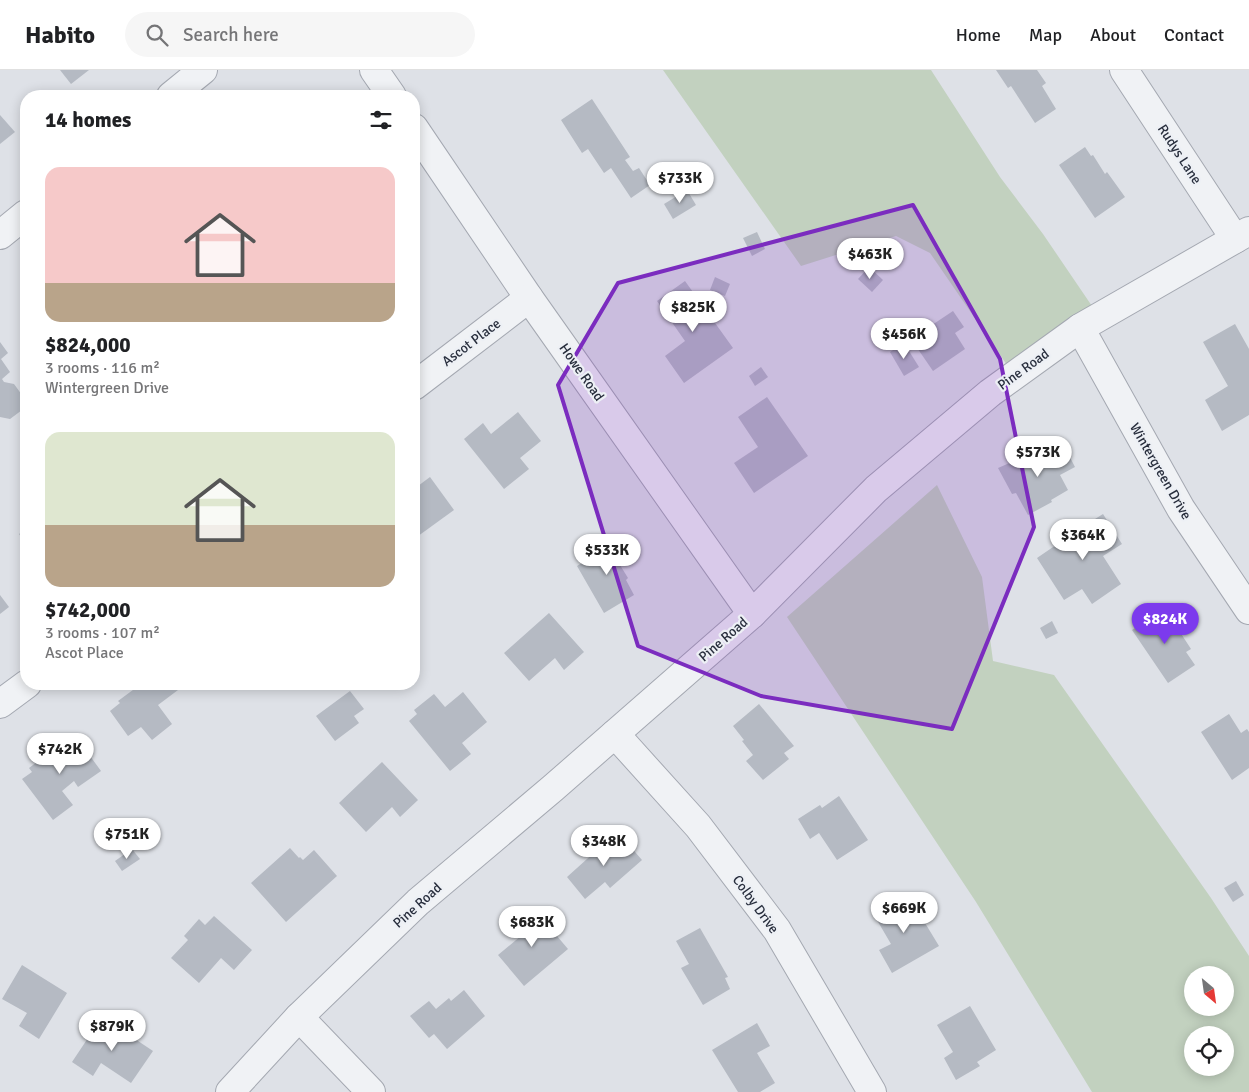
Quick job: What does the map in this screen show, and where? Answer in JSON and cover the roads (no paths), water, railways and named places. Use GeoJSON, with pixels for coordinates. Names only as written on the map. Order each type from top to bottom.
{"type":"FeatureCollection","features":[{"type":"Feature","properties":{"kind":"street"},"geometry":{"type":"LineString","coordinates":[[178,90],[203,70]]}},
{"type":"Feature","properties":{"kind":"street"},"geometry":{"type":"LineString","coordinates":[[374,70],[388,90]]}},
{"type":"Feature","properties":{"kind":"street","name":"Rudys Lane"},"geometry":{"type":"LineString","coordinates":[[1124,70],[1242,235]]}},
{"type":"Feature","properties":{"kind":"street","name":"Howe Road"},"geometry":{"type":"LineString","coordinates":[[420,137],[529,298],[752,614]]}},
{"type":"Feature","properties":{"kind":"street"},"geometry":{"type":"LineString","coordinates":[[0,235],[20,219]]}},
{"type":"Feature","properties":{"kind":"street","name":"Pine Road"},"geometry":{"type":"LineString","coordinates":[[230,1092],[300,1017],[418,902],[752,614],[876,489],[990,393],[1080,328],[1242,235]]}},
{"type":"Feature","properties":{"kind":"street","name":"Ascot Place"},"geometry":{"type":"LineString","coordinates":[[420,381],[529,298]]}},
{"type":"Feature","properties":{"kind":"street","name":"Wintergreen Drive"},"geometry":{"type":"LineString","coordinates":[[1080,328],[1181,509],[1249,610]]}},
{"type":"Feature","properties":{"kind":"street"},"geometry":{"type":"LineString","coordinates":[[0,704],[20,689]]}},
{"type":"Feature","properties":{"kind":"street","name":"Colby Drive"},"geometry":{"type":"LineString","coordinates":[[615,734],[698,826],[777,930],[872,1092]]}},
{"type":"Feature","properties":{"kind":"street"},"geometry":{"type":"LineString","coordinates":[[300,1017],[371,1092]]}}]}
